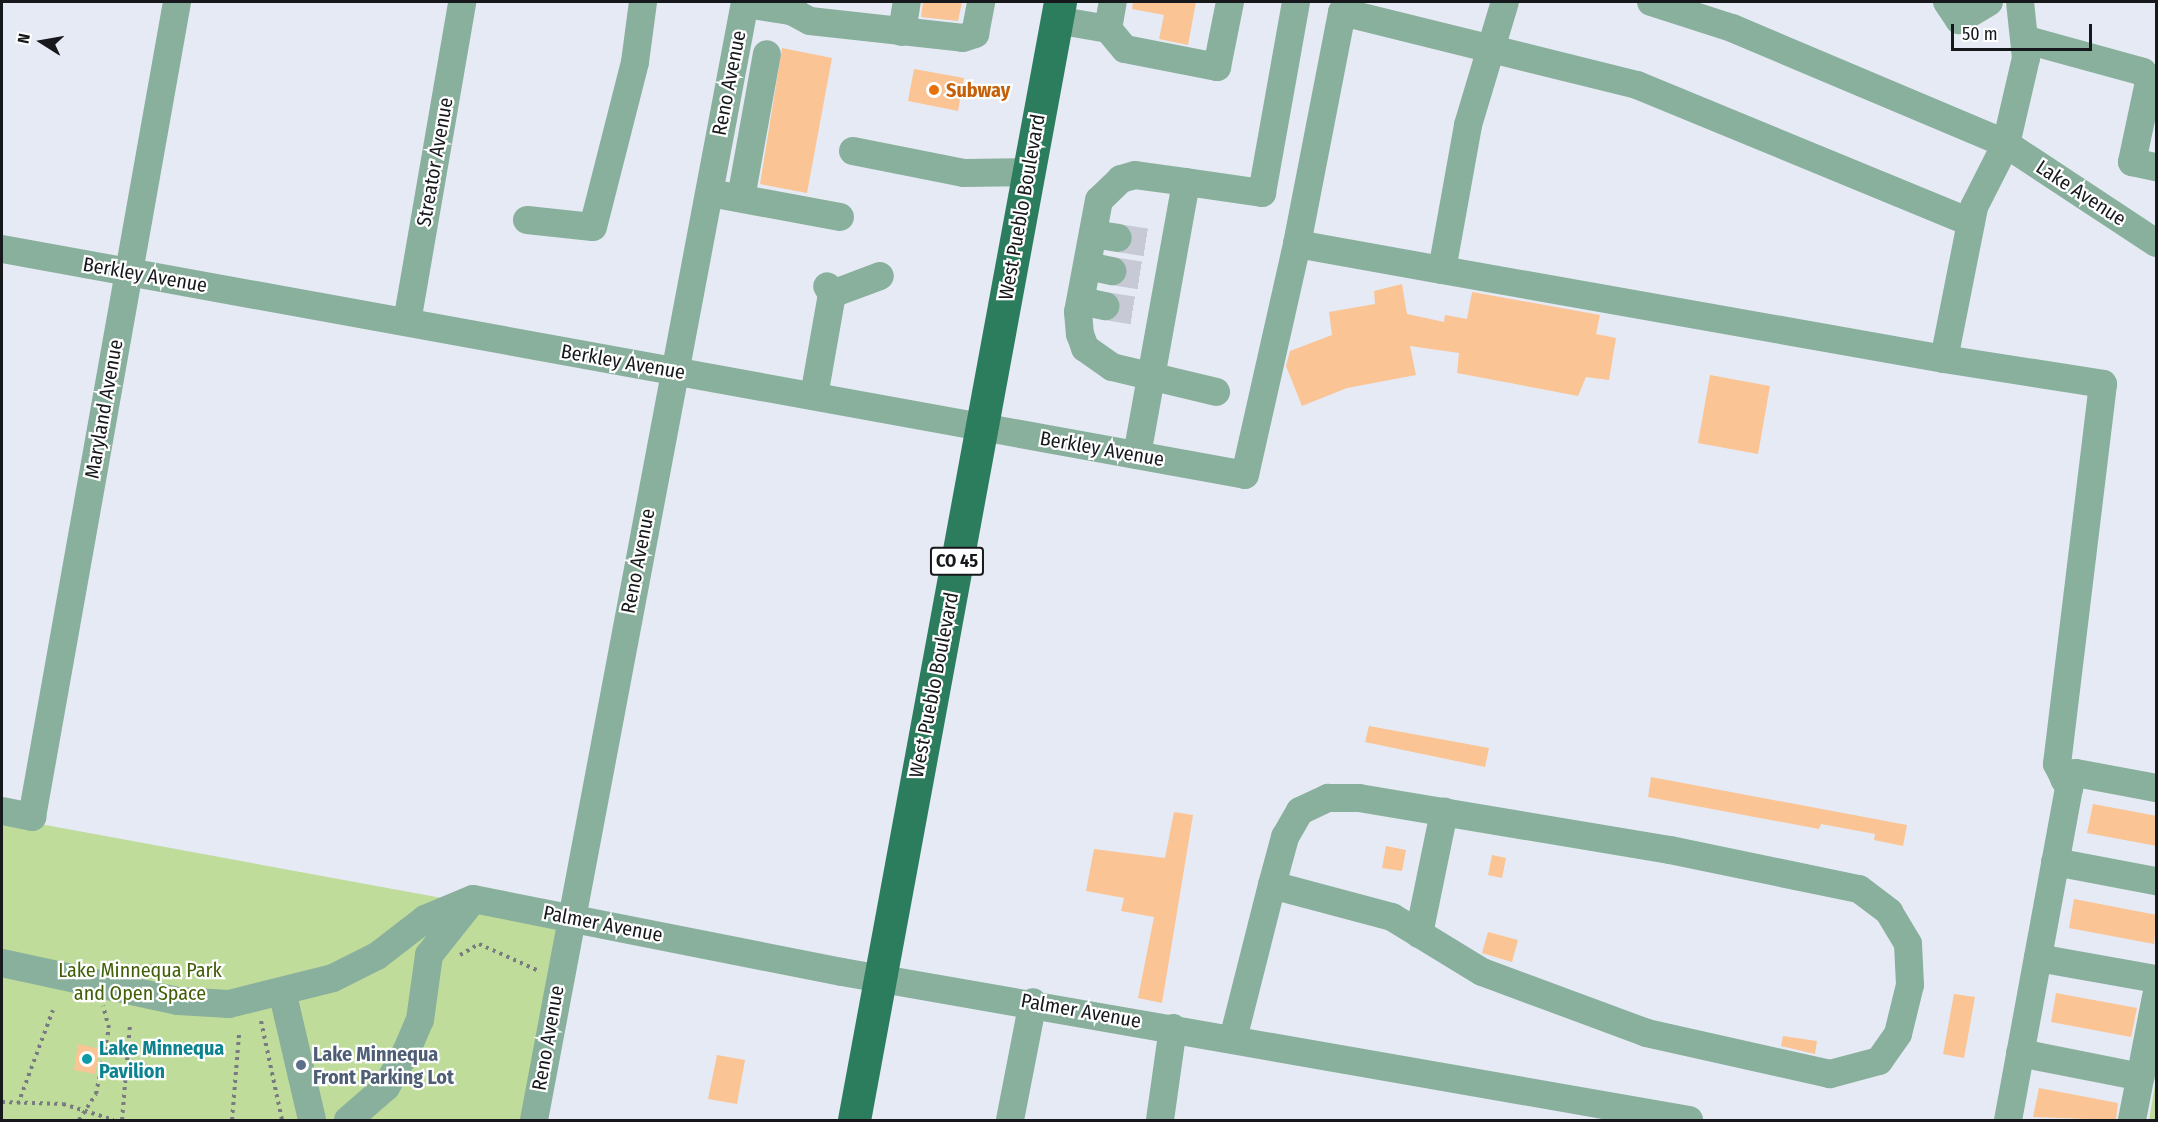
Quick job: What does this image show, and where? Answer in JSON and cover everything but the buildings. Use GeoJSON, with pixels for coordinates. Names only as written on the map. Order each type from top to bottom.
{"type":"FeatureCollection","features":[{"type":"Feature","properties":{"kind":"main road","name":"West Pueblo Boulevard"},"geometry":{"type":"LineString","coordinates":[[854,1120],[1029,172],[1057,8]]}},
{"type":"Feature","properties":{"kind":"street","name":"Maryland Avenue"},"geometry":{"type":"LineString","coordinates":[[2,811],[32,817],[177,2]]}},
{"type":"Feature","properties":{"kind":"street","name":"Streator Avenue"},"geometry":{"type":"LineString","coordinates":[[407,322],[462,2]]}},
{"type":"Feature","properties":{"kind":"street"},"geometry":{"type":"LineString","coordinates":[[527,220],[593,227],[635,62],[643,2]]}},
{"type":"Feature","properties":{"kind":"street"},"geometry":{"type":"LineString","coordinates":[[902,32],[907,2]]}},
{"type":"Feature","properties":{"kind":"street"},"geometry":{"type":"LineString","coordinates":[[745,3],[802,9],[902,32],[963,38],[975,34],[981,2]]}},
{"type":"Feature","properties":{"kind":"street"},"geometry":{"type":"LineString","coordinates":[[1108,29],[1113,2]]}},
{"type":"Feature","properties":{"kind":"street"},"geometry":{"type":"LineString","coordinates":[[1057,8],[1108,29],[1125,49],[1217,67],[1230,2]]}},
{"type":"Feature","properties":{"kind":"street"},"geometry":{"type":"LineString","coordinates":[[1216,392],[1150,378],[1112,367],[1085,348],[1106,236],[1100,200],[1121,179],[1135,175],[1262,193],[1296,2]]}},
{"type":"Feature","properties":{"kind":"street"},"geometry":{"type":"LineString","coordinates":[[1442,270],[1468,124],[1490,45],[1505,2]]}},
{"type":"Feature","properties":{"kind":"street","name":"Lake Avenue"},"geometry":{"type":"LineString","coordinates":[[1651,2],[1732,28],[2006,144],[2157,243]]}},
{"type":"Feature","properties":{"kind":"street"},"geometry":{"type":"LineString","coordinates":[[1947,2],[1959,20],[1989,2]]}},
{"type":"Feature","properties":{"kind":"street"},"geometry":{"type":"LineString","coordinates":[[1944,360],[1971,223],[2006,144],[2027,40],[2019,2]]}},
{"type":"Feature","properties":{"kind":"street","name":"Reno Avenue"},"geometry":{"type":"LineString","coordinates":[[534,1120],[570,917],[745,3]]}},
{"type":"Feature","properties":{"kind":"street"},"geometry":{"type":"LineString","coordinates":[[1971,223],[1637,86],[1490,45],[1342,12],[1297,244],[1944,360],[2103,384],[2057,764],[2069,788],[2008,1120]]}},
{"type":"Feature","properties":{"kind":"street"},"geometry":{"type":"LineString","coordinates":[[2027,40],[2143,72],[2149,81],[2132,162],[2157,167]]}},
{"type":"Feature","properties":{"kind":"street"},"geometry":{"type":"LineString","coordinates":[[741,198],[767,54]]}},
{"type":"Feature","properties":{"kind":"street"},"geometry":{"type":"LineString","coordinates":[[853,151],[964,173],[1029,172]]}},
{"type":"Feature","properties":{"kind":"street"},"geometry":{"type":"LineString","coordinates":[[1137,455],[1150,378],[1151,315],[1165,246],[1186,182]]}},
{"type":"Feature","properties":{"kind":"street"},"geometry":{"type":"LineString","coordinates":[[709,192],[840,217]]}},
{"type":"Feature","properties":{"kind":"street","name":"Berkley Avenue"},"geometry":{"type":"LineString","coordinates":[[2,249],[1245,475],[1297,244]]}},
{"type":"Feature","properties":{"kind":"street"},"geometry":{"type":"LineString","coordinates":[[814,396],[829,290],[880,276]]}},
{"type":"Feature","properties":{"kind":"street"},"geometry":{"type":"LineString","coordinates":[[2064,779],[2076,773],[2157,788]]}},
{"type":"Feature","properties":{"kind":"street"},"geometry":{"type":"LineString","coordinates":[[1233,1039],[1272,885],[1286,837],[1300,811],[1328,798],[1359,798],[1444,812],[1858,889],[1889,912],[1908,944],[1910,985],[1898,1034],[1879,1061],[1830,1074],[1647,1033],[1482,972],[1392,917],[1272,885]]}},
{"type":"Feature","properties":{"kind":"street"},"geometry":{"type":"LineString","coordinates":[[1419,934],[1444,812]]}},
{"type":"Feature","properties":{"kind":"street"},"geometry":{"type":"LineString","coordinates":[[2055,862],[2157,881]]}},
{"type":"Feature","properties":{"kind":"street"},"geometry":{"type":"LineString","coordinates":[[2,963],[189,1002],[229,1004],[283,994],[333,978],[377,956],[425,919],[473,900]]}},
{"type":"Feature","properties":{"kind":"street"},"geometry":{"type":"LineString","coordinates":[[348,1120],[386,1087],[420,1020],[429,955],[473,900]]}},
{"type":"Feature","properties":{"kind":"street","name":"Palmer Avenue"},"geometry":{"type":"LineString","coordinates":[[473,900],[570,917],[842,972],[880,975],[1689,1120]]}},
{"type":"Feature","properties":{"kind":"street"},"geometry":{"type":"LineString","coordinates":[[2038,958],[2157,979]]}},
{"type":"Feature","properties":{"kind":"street"},"geometry":{"type":"LineString","coordinates":[[283,994],[312,1120]]}},
{"type":"Feature","properties":{"kind":"street"},"geometry":{"type":"LineString","coordinates":[[2132,1120],[2157,996]]}},
{"type":"Feature","properties":{"kind":"street"},"geometry":{"type":"LineString","coordinates":[[1010,1120],[1018,1102],[1033,1002]]}},
{"type":"Feature","properties":{"kind":"street"},"geometry":{"type":"LineString","coordinates":[[1160,1120],[1173,1028]]}},
{"type":"Feature","properties":{"kind":"street"},"geometry":{"type":"LineString","coordinates":[[2020,1053],[2141,1077]]}},
{"type":"Feature","properties":{"kind":"path"},"geometry":{"type":"LineString","coordinates":[[454,963],[479,944],[559,981]]}},
{"type":"Feature","properties":{"kind":"path"},"geometry":{"type":"LineString","coordinates":[[79,1120],[96,1094],[109,1028],[102,1011],[107,986]]}},
{"type":"Feature","properties":{"kind":"path"},"geometry":{"type":"LineString","coordinates":[[18,1104],[53,1010]]}},
{"type":"Feature","properties":{"kind":"path"},"geometry":{"type":"LineString","coordinates":[[261,1021],[282,1120]]}},
{"type":"Feature","properties":{"kind":"path"},"geometry":{"type":"LineString","coordinates":[[122,1120],[130,1024]]}},
{"type":"Feature","properties":{"kind":"path"},"geometry":{"type":"LineString","coordinates":[[232,1120],[239,1034]]}},
{"type":"Feature","properties":{"kind":"path"},"geometry":{"type":"LineString","coordinates":[[2,1102],[85,1108],[114,1120]]}},
{"type":"Feature","properties":{"kind":"green space","name":"Lake Minnequa Park and Open Space"},"geometry":{"type":"Polygon","coordinates":[[[2,817],[561,920],[521,1120],[2,1120],[2,817]]]}},
{"type":"Feature","properties":{"kind":"green space"},"geometry":{"type":"Polygon","coordinates":[[[2156,1079],[2156,1120],[2149,1120],[2156,1079]]]}},
{"type":"Feature","properties":{"kind":"tunnel"},"geometry":{"type":"LineString","coordinates":[[1118,238],[1155,244]]}},
{"type":"Feature","properties":{"kind":"tunnel"},"geometry":{"type":"LineString","coordinates":[[1112,271],[1148,277]]}},
{"type":"Feature","properties":{"kind":"tunnel"},"geometry":{"type":"LineString","coordinates":[[1105,306],[1141,312]]}},
{"type":"Feature","properties":{"kind":"place","name":"Subway"},"geometry":{"type":"Point","coordinates":[934,90]}},
{"type":"Feature","properties":{"kind":"place","name":"Lake Minnequa Pavilion"},"geometry":{"type":"Point","coordinates":[87,1059]}},
{"type":"Feature","properties":{"kind":"place","name":"Lake Minnequa Front Parking Lot"},"geometry":{"type":"Point","coordinates":[301,1065]}}]}
